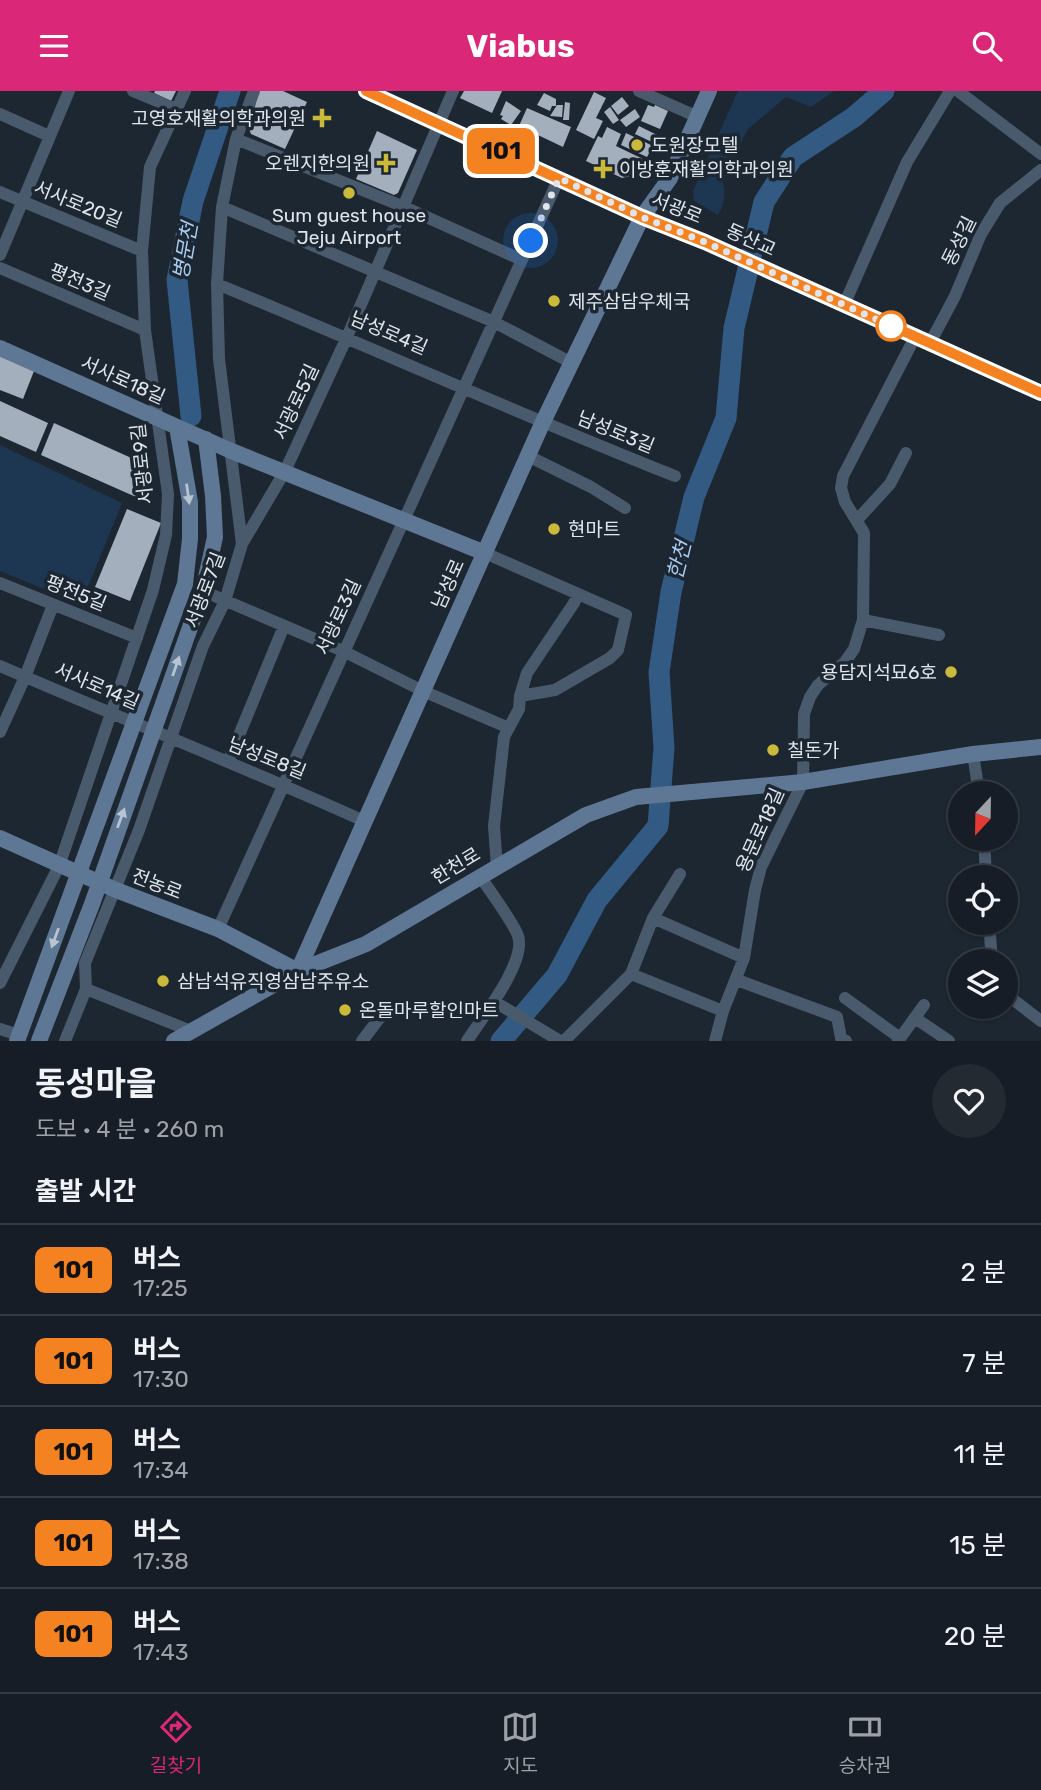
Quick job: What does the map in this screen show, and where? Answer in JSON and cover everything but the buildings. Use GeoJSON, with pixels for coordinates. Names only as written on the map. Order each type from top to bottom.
{"type":"FeatureCollection","features":[{"type":"Feature","properties":{"kind":"street"},"geometry":{"type":"LineString","coordinates":[[0,255],[48,135],[69,91]]}},
{"type":"Feature","properties":{"kind":"street"},"geometry":{"type":"LineString","coordinates":[[134,91],[176,109]]}},
{"type":"Feature","properties":{"kind":"street","name":"서광로9길"},"geometry":{"type":"LineString","coordinates":[[0,983],[60,866],[153,590],[166,535],[168,494],[145,330],[142,251],[150,167],[185,91]]}},
{"type":"Feature","properties":{"kind":"street","name":"서광로7길"},"geometry":{"type":"LineString","coordinates":[[65,1041],[86,989],[85,963],[116,890],[203,646],[225,601],[243,544],[219,359],[217,284],[222,207],[236,139],[254,91]]}},
{"type":"Feature","properties":{"kind":"street","name":"서광로"},"geometry":{"type":"LineString","coordinates":[[366,91],[642,217],[705,242]]}},
{"type":"Feature","properties":{"kind":"street","name":"서광로5길"},"geometry":{"type":"LineString","coordinates":[[243,544],[285,471],[348,337],[453,91]]}},
{"type":"Feature","properties":{"kind":"street"},"geometry":{"type":"LineString","coordinates":[[639,91],[698,117]]}},
{"type":"Feature","properties":{"kind":"street","name":"남성로"},"geometry":{"type":"LineString","coordinates":[[298,971],[542,424],[642,217],[670,178],[709,91]]}},
{"type":"Feature","properties":{"kind":"street"},"geometry":{"type":"LineString","coordinates":[[950,91],[907,162],[844,305],[1041,393]]}},
{"type":"Feature","properties":{"kind":"street"},"geometry":{"type":"LineString","coordinates":[[958,91],[1041,154]]}},
{"type":"Feature","properties":{"kind":"street"},"geometry":{"type":"LineString","coordinates":[[0,114],[48,135]]}},
{"type":"Feature","properties":{"kind":"street"},"geometry":{"type":"LineString","coordinates":[[236,139],[522,260]]}},
{"type":"Feature","properties":{"kind":"street","name":"동성길"},"geometry":{"type":"LineString","coordinates":[[922,340],[954,296],[981,234],[1000,203],[1041,170]]}},
{"type":"Feature","properties":{"kind":"street","name":"서광로3길"},"geometry":{"type":"LineString","coordinates":[[218,929],[559,178]]}},
{"type":"Feature","properties":{"kind":"street","name":"서사로20길"},"geometry":{"type":"LineString","coordinates":[[0,192],[142,251]]}},
{"type":"Feature","properties":{"kind":"street"},"geometry":{"type":"LineString","coordinates":[[222,207],[494,322],[572,363]]}},
{"type":"Feature","properties":{"kind":"street","name":"동산교"},"geometry":{"type":"LineString","coordinates":[[705,242],[844,305]]}},
{"type":"Feature","properties":{"kind":"street","name":"평전3길"},"geometry":{"type":"LineString","coordinates":[[0,268],[145,330]]}},
{"type":"Feature","properties":{"kind":"street","name":"남성로4길"},"geometry":{"type":"LineString","coordinates":[[217,284],[348,337],[542,424]]}},
{"type":"Feature","properties":{"kind":"street","name":"용문로18길"},"geometry":{"type":"LineString","coordinates":[[715,1041],[723,1011],[744,958],[761,867],[803,782],[804,714],[818,685],[845,662],[854,649],[863,620],[864,533],[858,519],[845,502],[841,488],[843,476],[922,340]]}},
{"type":"Feature","properties":{"kind":"street","name":"서사로18길"},"geometry":{"type":"LineString","coordinates":[[0,348],[229,450]]}},
{"type":"Feature","properties":{"kind":"street","name":"남성로3길"},"geometry":{"type":"LineString","coordinates":[[542,424],[675,476]]}},
{"type":"Feature","properties":{"kind":"street"},"geometry":{"type":"LineString","coordinates":[[0,1029],[18,1038],[185,584],[190,539],[190,502],[177,427]]}},
{"type":"Feature","properties":{"kind":"street"},"geometry":{"type":"LineString","coordinates":[[39,1041],[99,883],[202,591],[215,537],[206,439]]}},
{"type":"Feature","properties":{"kind":"street"},"geometry":{"type":"LineString","coordinates":[[229,450],[485,552],[626,615],[618,650],[610,658],[555,690],[520,696]]}},
{"type":"Feature","properties":{"kind":"street"},"geometry":{"type":"LineString","coordinates":[[858,519],[890,484],[906,453]]}},
{"type":"Feature","properties":{"kind":"street"},"geometry":{"type":"LineString","coordinates":[[528,456],[591,487],[625,508]]}},
{"type":"Feature","properties":{"kind":"street","name":"평전5길"},"geometry":{"type":"LineString","coordinates":[[0,583],[137,638]]}},
{"type":"Feature","properties":{"kind":"street"},"geometry":{"type":"LineString","coordinates":[[202,591],[343,651],[423,691],[509,728]]}},
{"type":"Feature","properties":{"kind":"street"},"geometry":{"type":"LineString","coordinates":[[497,867],[494,826],[504,737],[519,709],[527,673],[578,594]]}},
{"type":"Feature","properties":{"kind":"street","name":"서사로14길"},"geometry":{"type":"LineString","coordinates":[[0,732],[53,605]]}},
{"type":"Feature","properties":{"kind":"street"},"geometry":{"type":"LineString","coordinates":[[863,620],[939,635]]}},
{"type":"Feature","properties":{"kind":"street"},"geometry":{"type":"LineString","coordinates":[[228,762],[284,627]]}},
{"type":"Feature","properties":{"kind":"street","name":"서사로14길"},"geometry":{"type":"LineString","coordinates":[[0,666],[154,730]]}},
{"type":"Feature","properties":{"kind":"street","name":"남성로8길"},"geometry":{"type":"LineString","coordinates":[[154,730],[171,740],[284,785],[366,822]]}},
{"type":"Feature","properties":{"kind":"street"},"geometry":{"type":"LineString","coordinates":[[803,782],[973,754],[1041,747]]}},
{"type":"Feature","properties":{"kind":"street"},"geometry":{"type":"LineString","coordinates":[[973,754],[977,781]]}},
{"type":"Feature","properties":{"kind":"street","name":"한천로"},"geometry":{"type":"LineString","coordinates":[[298,971],[366,944],[586,815],[636,797],[803,782]]}},
{"type":"Feature","properties":{"kind":"street","name":"전농로"},"geometry":{"type":"LineString","coordinates":[[0,838],[99,883],[218,929],[298,971]]}},
{"type":"Feature","properties":{"kind":"street"},"geometry":{"type":"LineString","coordinates":[[495,1002],[562,1041],[631,974],[653,918],[680,874]]}},
{"type":"Feature","properties":{"kind":"street"},"geometry":{"type":"LineString","coordinates":[[467,1041],[495,1002],[517,960],[519,937],[480,876]]}},
{"type":"Feature","properties":{"kind":"street"},"geometry":{"type":"LineString","coordinates":[[653,918],[744,958]]}},
{"type":"Feature","properties":{"kind":"street"},"geometry":{"type":"LineString","coordinates":[[174,1041],[298,971]]}},
{"type":"Feature","properties":{"kind":"street"},"geometry":{"type":"LineString","coordinates":[[631,974],[723,1011]]}},
{"type":"Feature","properties":{"kind":"street"},"geometry":{"type":"LineString","coordinates":[[737,981],[837,1017],[841,1038],[846,1041]]}},
{"type":"Feature","properties":{"kind":"street"},"geometry":{"type":"LineString","coordinates":[[86,989],[191,1031]]}},
{"type":"Feature","properties":{"kind":"street"},"geometry":{"type":"LineString","coordinates":[[845,998],[899,1040],[924,1005]]}},
{"type":"Feature","properties":{"kind":"street"},"geometry":{"type":"LineString","coordinates":[[1018,1003],[1041,1021]]}},
{"type":"Feature","properties":{"kind":"street"},"geometry":{"type":"LineString","coordinates":[[362,1041],[388,1007]]}},
{"type":"Feature","properties":{"kind":"street"},"geometry":{"type":"LineString","coordinates":[[915,1018],[949,1041]]}},
{"type":"Feature","properties":{"kind":"shaded area"},"geometry":{"type":"Polygon","coordinates":[[[738,91],[834,91],[811,107],[786,97],[748,129],[722,178],[724,198],[718,215],[694,201],[693,191],[738,91]]]}},
{"type":"Feature","properties":{"kind":"shaded area"},"geometry":{"type":"Polygon","coordinates":[[[0,445],[122,503],[81,604],[0,571],[0,445]]]}},
{"type":"Feature","properties":{"kind":"waterway","name":"병문천"},"geometry":{"type":"LineString","coordinates":[[191,416],[177,280],[193,201],[230,91]]}},
{"type":"Feature","properties":{"kind":"waterway","name":"한천"},"geometry":{"type":"LineString","coordinates":[[501,1041],[557,975],[597,900],[658,826],[664,748],[659,672],[671,592],[694,497],[726,418],[734,328],[764,202],[793,157],[854,117],[884,91]]}},
{"type":"Feature","properties":{"kind":"bus line","name":"101"},"geometry":{"type":"LineString","coordinates":[[366,91],[642,217],[705,242],[1041,393]]}},
{"type":"Feature","properties":{"kind":"place","name":"고영호재활의학과의원"},"geometry":{"type":"Point","coordinates":[322,118]}},
{"type":"Feature","properties":{"kind":"place","name":"도원장모텔"},"geometry":{"type":"Point","coordinates":[637,145]}},
{"type":"Feature","properties":{"kind":"place","name":"오렌지한의원"},"geometry":{"type":"Point","coordinates":[386,163]}},
{"type":"Feature","properties":{"kind":"place","name":"이방훈재활의학과의원"},"geometry":{"type":"Point","coordinates":[603,169]}},
{"type":"Feature","properties":{"kind":"place","name":"Sum guest house Jeju Airport"},"geometry":{"type":"Point","coordinates":[349,193]}},
{"type":"Feature","properties":{"kind":"place","name":"제주삼담우체국"},"geometry":{"type":"Point","coordinates":[554,301]}},
{"type":"Feature","properties":{"kind":"place","name":"현마트"},"geometry":{"type":"Point","coordinates":[554,529]}},
{"type":"Feature","properties":{"kind":"place","name":"용담지석묘6호"},"geometry":{"type":"Point","coordinates":[951,672]}},
{"type":"Feature","properties":{"kind":"place","name":"칠돈가"},"geometry":{"type":"Point","coordinates":[773,750]}},
{"type":"Feature","properties":{"kind":"place","name":"삼남석유직영삼남주유소"},"geometry":{"type":"Point","coordinates":[163,981]}},
{"type":"Feature","properties":{"kind":"place","name":"온돌마루할인마트"},"geometry":{"type":"Point","coordinates":[345,1010]}},
{"type":"Feature","properties":{"kind":"route"},"geometry":{"type":"LineString","coordinates":[[531,241],[559,178],[891,326]]}}]}
